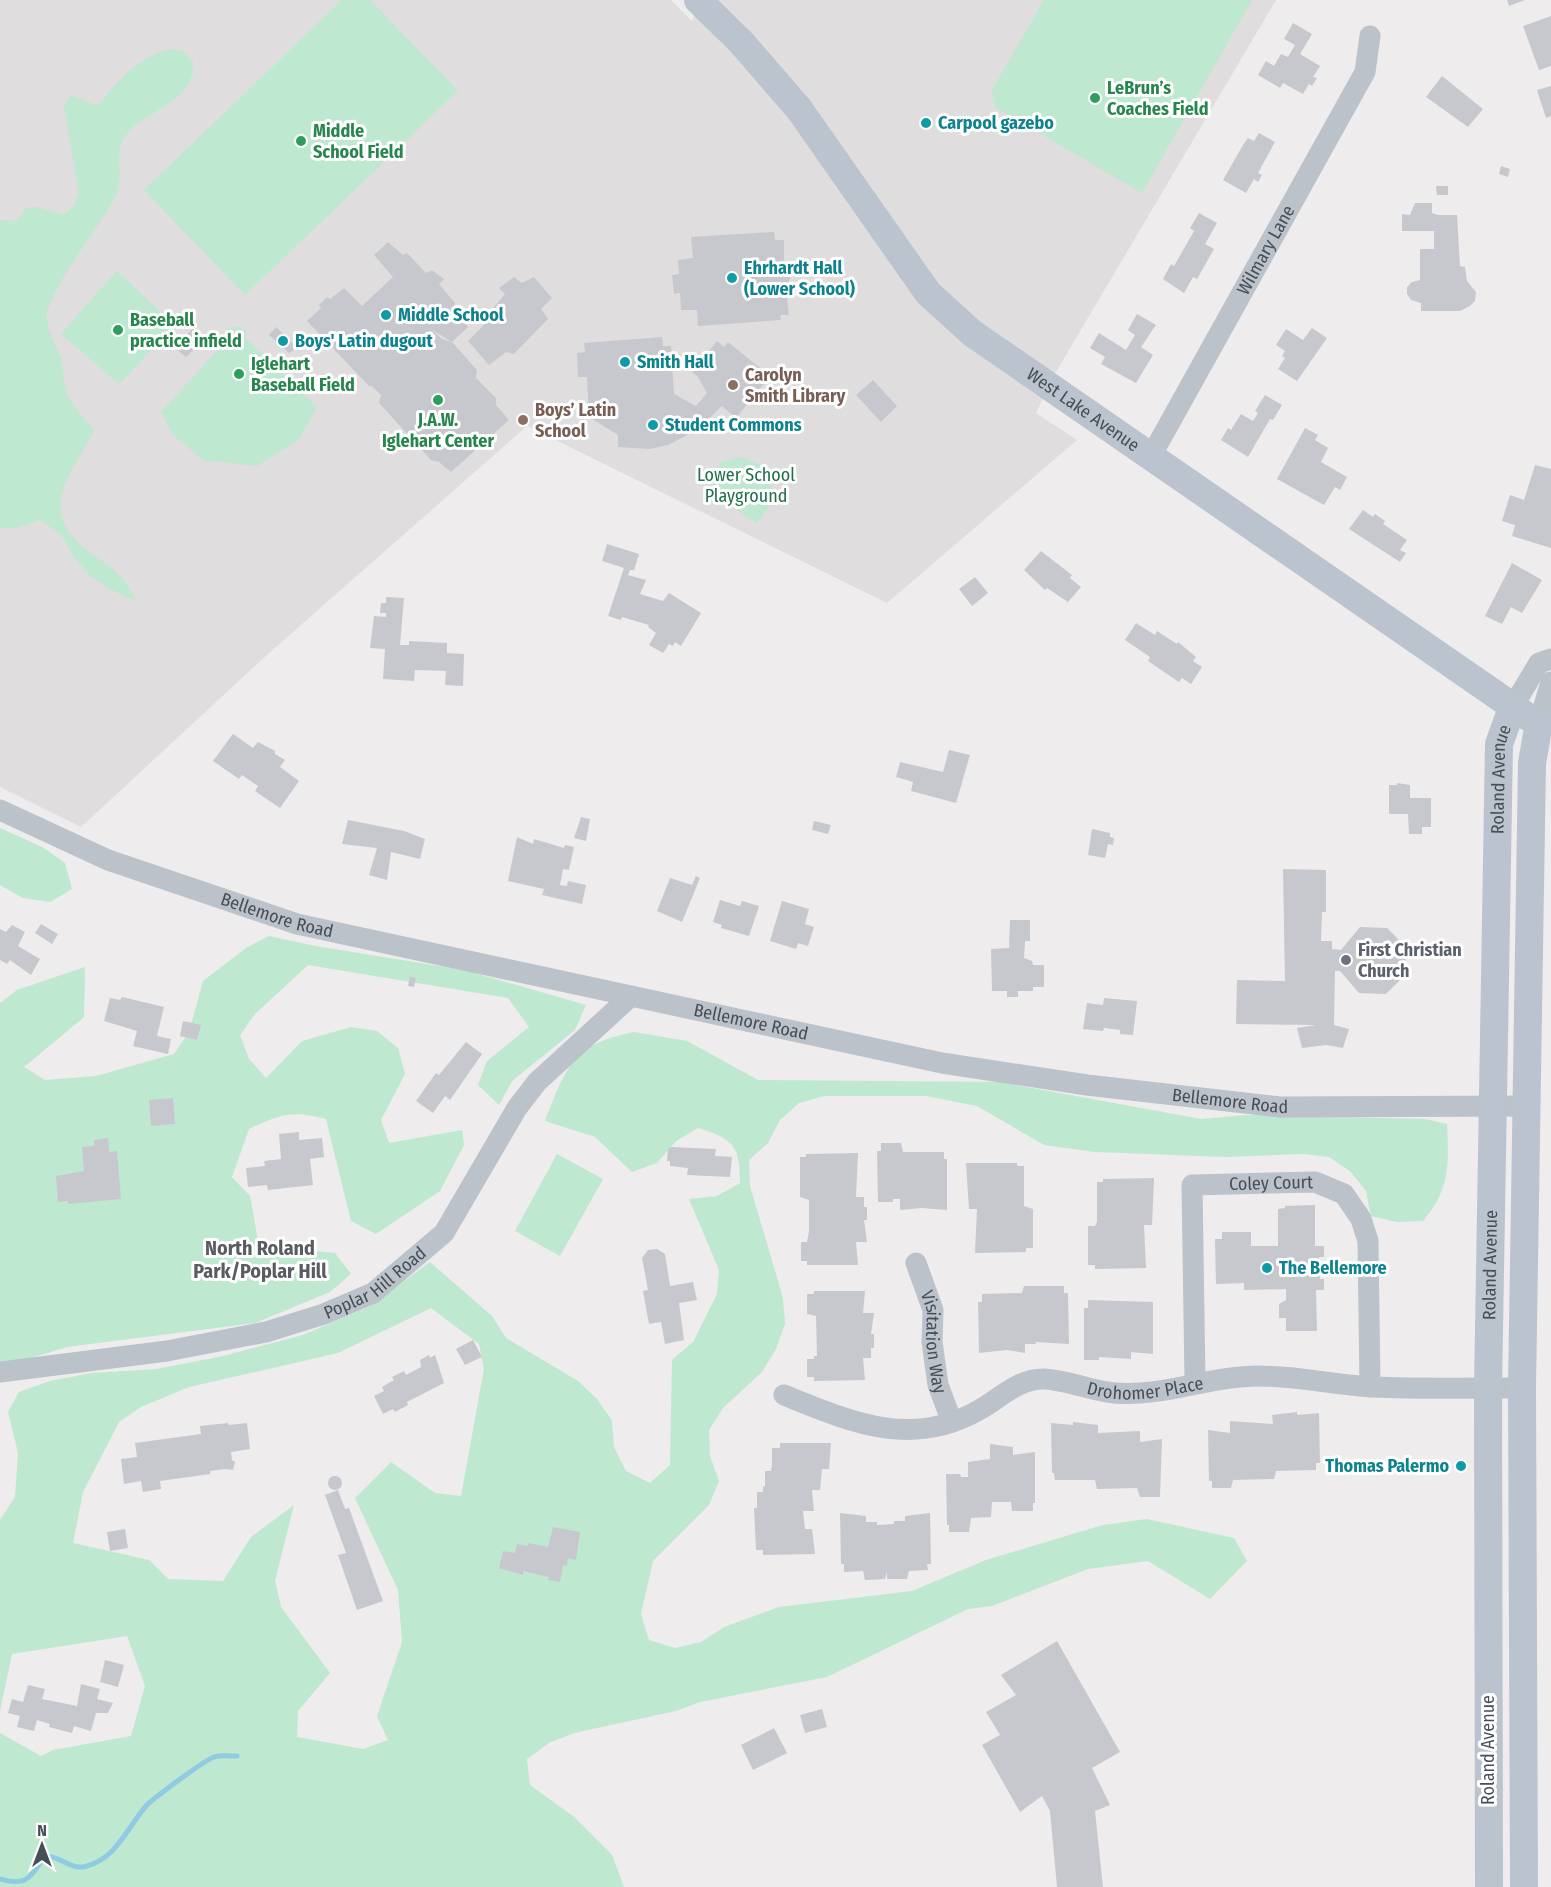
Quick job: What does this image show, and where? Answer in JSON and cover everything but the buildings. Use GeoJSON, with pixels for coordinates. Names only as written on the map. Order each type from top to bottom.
{"type":"FeatureCollection","features":[{"type":"Feature","properties":{"kind":"street","name":"West Lake Avenue"},"geometry":{"type":"LineString","coordinates":[[698,0],[741,42],[800,109],[928,293],[972,333],[1512,708],[1545,727]]}},
{"type":"Feature","properties":{"kind":"street","name":"Wilmary Lane"},"geometry":{"type":"LineString","coordinates":[[1150,458],[1365,72],[1370,36]]}},
{"type":"Feature","properties":{"kind":"street","name":"Roland Avenue"},"geometry":{"type":"LineString","coordinates":[[1489,1887],[1488,1388],[1499,744],[1512,708],[1539,663],[1551,659]]}},
{"type":"Feature","properties":{"kind":"street","name":"Roland Avenue"},"geometry":{"type":"LineString","coordinates":[[1524,1887],[1522,1388],[1532,762],[1545,727],[1551,682]]}},
{"type":"Feature","properties":{"kind":"street","name":"Bellemore Road"},"geometry":{"type":"LineString","coordinates":[[0,810],[98,856],[278,918],[359,939],[942,1063],[1116,1088],[1280,1107],[1526,1106]]}},
{"type":"Feature","properties":{"kind":"street","name":"Poplar Hill Road"},"geometry":{"type":"LineString","coordinates":[[0,1372],[167,1351],[266,1332],[324,1314],[373,1293],[444,1233],[517,1108],[537,1082],[631,996]]}},
{"type":"Feature","properties":{"kind":"street","name":"Coley Court"},"geometry":{"type":"LineString","coordinates":[[1195,1382],[1192,1185],[1315,1182],[1344,1194],[1353,1204],[1365,1228],[1370,1387]]}},
{"type":"Feature","properties":{"kind":"street","name":"Visitation Way"},"geometry":{"type":"LineString","coordinates":[[916,1263],[933,1310],[932,1342],[938,1385],[952,1422]]}},
{"type":"Feature","properties":{"kind":"street","name":"Drohomer Place"},"geometry":{"type":"LineString","coordinates":[[784,1395],[885,1429],[920,1430],[973,1414],[1028,1381],[1042,1379],[1095,1390],[1131,1393],[1195,1382],[1258,1376],[1293,1377],[1370,1387],[1522,1388]]}},
{"type":"Feature","properties":{"kind":"shaded area","name":"Boys’ Latin School"},"geometry":{"type":"Polygon","coordinates":[[[0,0],[671,0],[692,21],[701,0],[1276,0],[1053,377],[1036,413],[1077,440],[887,603],[527,426],[268,654],[81,827],[0,787],[0,0]]]}},
{"type":"Feature","properties":{"kind":"green space","name":"Middle School Field"},"geometry":{"type":"Polygon","coordinates":[[[342,0],[370,0],[458,91],[245,295],[144,190],[342,0]]]}},
{"type":"Feature","properties":{"kind":"green space","name":"LeBrun’s Coaches Field"},"geometry":{"type":"Polygon","coordinates":[[[1044,0],[1252,0],[1142,193],[995,107],[992,90],[1044,0]]]}},
{"type":"Feature","properties":{"kind":"green space"},"geometry":{"type":"Polygon","coordinates":[[[170,49],[183,51],[193,61],[192,75],[187,86],[179,95],[137,125],[123,140],[119,155],[119,180],[116,195],[54,294],[48,309],[47,321],[62,362],[67,392],[73,404],[94,431],[66,483],[61,498],[61,512],[66,527],[77,542],[120,576],[136,601],[90,576],[73,556],[61,534],[40,520],[17,528],[0,528],[0,220],[17,221],[25,209],[37,207],[64,215],[74,206],[79,194],[64,106],[72,95],[97,106],[138,64],[170,49]]]}},
{"type":"Feature","properties":{"kind":"green space","name":"Baseball practice infield"},"geometry":{"type":"Polygon","coordinates":[[[117,271],[175,326],[119,384],[61,334],[117,271]]]}},
{"type":"Feature","properties":{"kind":"green space","name":"Iglehart Baseball Field"},"geometry":{"type":"Polygon","coordinates":[[[237,326],[246,331],[246,339],[317,407],[299,439],[257,466],[203,460],[173,435],[161,412],[226,341],[226,329],[237,326]]]}},
{"type":"Feature","properties":{"kind":"green space","name":"Lower School Playground"},"geometry":{"type":"Polygon","coordinates":[[[740,457],[767,467],[770,475],[772,489],[769,503],[756,523],[710,491],[720,463],[740,457]]]}},
{"type":"Feature","properties":{"kind":"green space"},"geometry":{"type":"Polygon","coordinates":[[[0,828],[44,848],[65,863],[72,889],[50,902],[23,898],[0,885],[0,828]]]}},
{"type":"Feature","properties":{"kind":"green space"},"geometry":{"type":"Polygon","coordinates":[[[269,936],[315,946],[464,970],[586,1005],[575,1030],[512,1081],[499,1105],[478,1085],[487,1061],[529,1027],[508,998],[308,965],[255,1014],[240,1035],[249,1059],[266,1078],[302,1041],[351,1027],[377,1031],[398,1048],[405,1074],[381,1120],[389,1143],[462,1130],[464,1145],[440,1191],[376,1234],[351,1221],[326,1119],[295,1114],[270,1120],[249,1129],[232,1177],[250,1196],[259,1246],[335,1253],[351,1274],[330,1292],[255,1323],[67,1347],[14,1363],[0,1363],[0,1003],[17,990],[85,967],[84,1017],[24,1067],[45,1080],[96,1076],[174,1054],[189,1032],[203,981],[246,948],[269,936]]]}},
{"type":"Feature","properties":{"kind":"green space"},"geometry":{"type":"Polygon","coordinates":[[[634,1032],[687,1041],[758,1080],[1000,1082],[1201,1119],[1247,1115],[1425,1119],[1447,1124],[1446,1176],[1438,1198],[1423,1221],[1397,1222],[1371,1216],[1366,1191],[1350,1171],[1329,1157],[1304,1154],[1226,1157],[1095,1152],[1044,1145],[977,1106],[926,1096],[824,1096],[799,1103],[780,1120],[768,1143],[749,1160],[750,1186],[783,1298],[785,1324],[776,1349],[762,1372],[723,1408],[709,1430],[710,1456],[719,1481],[709,1505],[653,1561],[641,1614],[649,1640],[675,1648],[701,1642],[724,1627],[779,1607],[912,1591],[986,1560],[1103,1525],[1147,1519],[1234,1538],[1247,1561],[1210,1599],[1148,1561],[1088,1569],[992,1606],[968,1609],[827,1677],[700,1702],[676,1711],[574,1733],[549,1743],[527,1759],[530,1785],[573,1816],[612,1855],[624,1887],[0,1887],[0,1733],[41,1756],[53,1750],[131,1736],[145,1686],[127,1636],[12,1654],[0,1711],[0,1520],[15,1497],[18,1453],[8,1412],[19,1392],[50,1381],[92,1373],[157,1369],[223,1356],[303,1335],[370,1306],[430,1262],[492,1316],[506,1338],[578,1381],[597,1399],[612,1421],[614,1447],[626,1471],[650,1483],[670,1465],[672,1360],[693,1342],[717,1294],[719,1270],[689,1199],[717,1196],[740,1183],[740,1170],[736,1152],[727,1140],[698,1128],[676,1141],[657,1163],[632,1172],[595,1137],[545,1121],[559,1086],[574,1061],[584,1051],[613,1037],[634,1032]],[[431,1308],[338,1353],[189,1387],[141,1407],[119,1422],[83,1492],[73,1543],[149,1560],[168,1579],[223,1581],[251,1537],[294,1505],[275,1581],[281,1607],[330,1673],[298,1711],[297,1737],[363,1749],[388,1740],[377,1716],[402,1642],[398,1590],[355,1498],[391,1462],[435,1493],[461,1496],[484,1369],[479,1344],[431,1308]]]}},
{"type":"Feature","properties":{"kind":"green space"},"geometry":{"type":"Polygon","coordinates":[[[557,1154],[603,1179],[560,1256],[515,1231],[557,1154]]]}},
{"type":"Feature","properties":{"kind":"waterway"},"geometry":{"type":"LineString","coordinates":[[0,1879],[23,1881],[32,1875],[45,1856],[76,1867],[97,1862],[114,1849],[147,1805],[169,1787],[214,1757],[237,1756]]}},
{"type":"Feature","properties":{"kind":"place","name":"LeBrun’s Coaches Field"},"geometry":{"type":"Point","coordinates":[1095,98]}},
{"type":"Feature","properties":{"kind":"place","name":"Carpool gazebo"},"geometry":{"type":"Point","coordinates":[926,123]}},
{"type":"Feature","properties":{"kind":"place","name":"Middle School Field"},"geometry":{"type":"Point","coordinates":[301,141]}},
{"type":"Feature","properties":{"kind":"place","name":"Ehrhardt Hall (Lower School)"},"geometry":{"type":"Point","coordinates":[732,278]}},
{"type":"Feature","properties":{"kind":"place","name":"Middle School"},"geometry":{"type":"Point","coordinates":[386,315]}},
{"type":"Feature","properties":{"kind":"place","name":"Baseball practice infield"},"geometry":{"type":"Point","coordinates":[118,330]}},
{"type":"Feature","properties":{"kind":"place","name":"Boys' Latin dugout"},"geometry":{"type":"Point","coordinates":[283,341]}},
{"type":"Feature","properties":{"kind":"place","name":"Smith Hall"},"geometry":{"type":"Point","coordinates":[625,362]}},
{"type":"Feature","properties":{"kind":"place","name":"Iglehart Baseball Field"},"geometry":{"type":"Point","coordinates":[239,374]}},
{"type":"Feature","properties":{"kind":"place","name":"Carolyn Smith Library"},"geometry":{"type":"Point","coordinates":[733,385]}},
{"type":"Feature","properties":{"kind":"place","name":"J.A.W. Iglehart Center"},"geometry":{"type":"Point","coordinates":[438,400]}},
{"type":"Feature","properties":{"kind":"place","name":"Boys’ Latin School"},"geometry":{"type":"Point","coordinates":[523,420]}},
{"type":"Feature","properties":{"kind":"place","name":"Student Commons"},"geometry":{"type":"Point","coordinates":[653,425]}},
{"type":"Feature","properties":{"kind":"place","name":"First Christian Church"},"geometry":{"type":"Point","coordinates":[1346,960]}},
{"type":"Feature","properties":{"kind":"place","name":"The Bellemore"},"geometry":{"type":"Point","coordinates":[1267,1268]}},
{"type":"Feature","properties":{"kind":"place","name":"Thomas Palermo"},"geometry":{"type":"Point","coordinates":[1461,1466]}},
{"type":"Feature","properties":{"kind":"district","name":"North Roland Park/Poplar Hill"},"geometry":{"type":"Point","coordinates":[260,1260]}}]}
